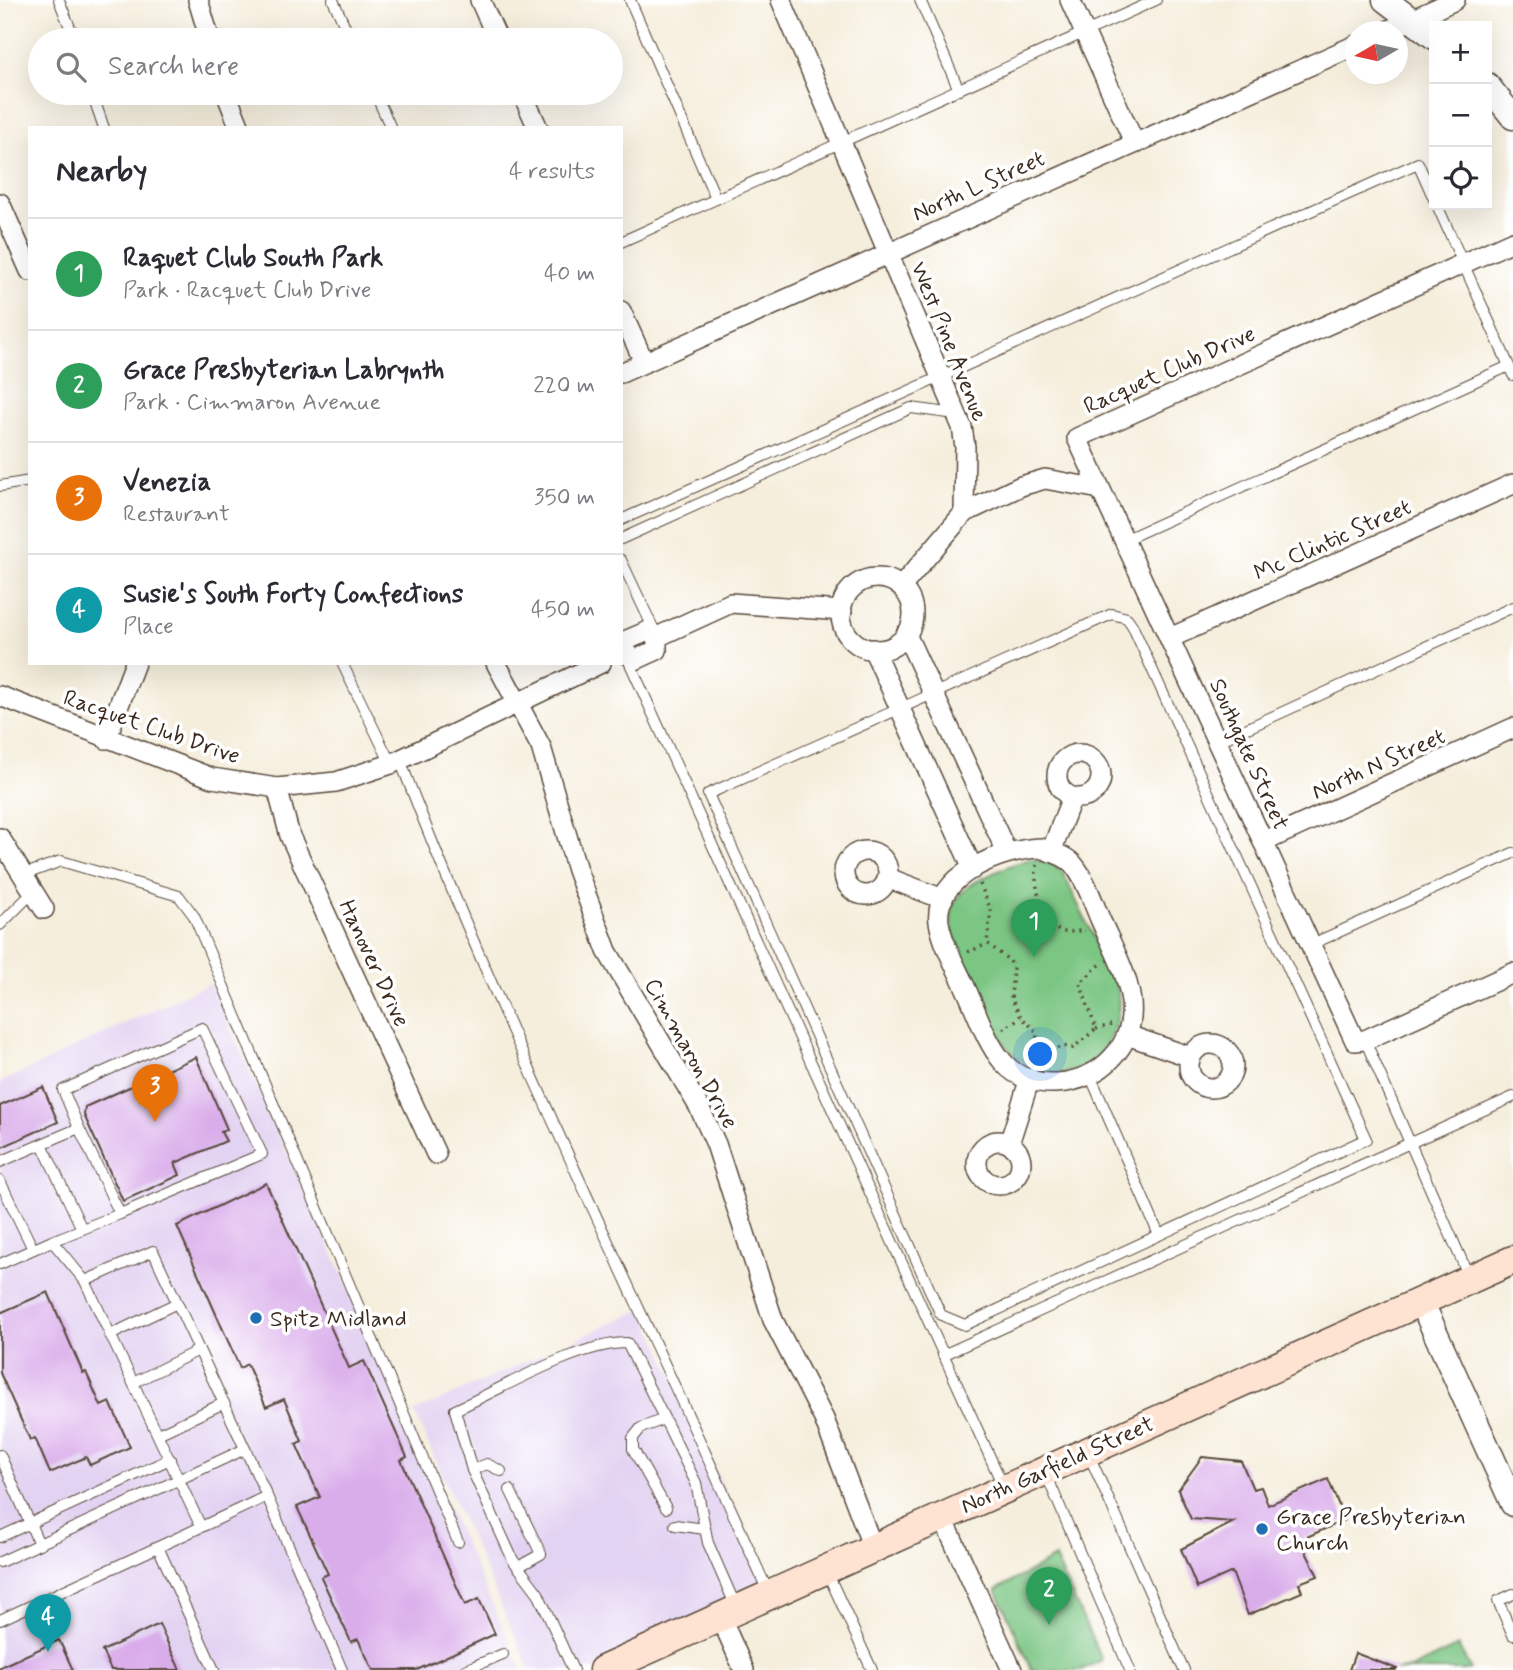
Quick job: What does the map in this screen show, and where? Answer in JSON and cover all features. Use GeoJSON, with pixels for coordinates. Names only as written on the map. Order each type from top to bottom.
{"type":"FeatureCollection","features":[{"type":"Feature","properties":{"kind":"main road","name":"North Garfield Street"},"geometry":{"type":"LineString","coordinates":[[606,1669],[1513,1260]]}},
{"type":"Feature","properties":{"kind":"street"},"geometry":{"type":"LineString","coordinates":[[198,0],[206,28]]}},
{"type":"Feature","properties":{"kind":"street"},"geometry":{"type":"LineString","coordinates":[[480,0],[493,28]]}},
{"type":"Feature","properties":{"kind":"street","name":"West Pine Avenue"},"geometry":{"type":"LineString","coordinates":[[781,0],[957,414],[965,447],[964,513]]}},
{"type":"Feature","properties":{"kind":"street"},"geometry":{"type":"LineString","coordinates":[[1070,0],[1134,142]]}},
{"type":"Feature","properties":{"kind":"street"},"geometry":{"type":"LineString","coordinates":[[1385,0],[1429,33]]}},
{"type":"Feature","properties":{"kind":"street"},"geometry":{"type":"LineString","coordinates":[[1408,22],[1455,0]]}},
{"type":"Feature","properties":{"kind":"street","name":"North L Street"},"geometry":{"type":"LineString","coordinates":[[623,372],[1345,49]]}},
{"type":"Feature","properties":{"kind":"street"},"geometry":{"type":"LineString","coordinates":[[1492,91],[1513,117]]}},
{"type":"Feature","properties":{"kind":"street"},"geometry":{"type":"LineString","coordinates":[[231,105],[239,126]]}},
{"type":"Feature","properties":{"kind":"street"},"geometry":{"type":"LineString","coordinates":[[527,105],[537,126]]}},
{"type":"Feature","properties":{"kind":"street"},"geometry":{"type":"LineString","coordinates":[[0,204],[28,267]]}},
{"type":"Feature","properties":{"kind":"street","name":"Racquet Club Drive"},"geometry":{"type":"LineString","coordinates":[[1100,489],[1077,438],[1513,241]]}},
{"type":"Feature","properties":{"kind":"street"},"geometry":{"type":"LineString","coordinates":[[623,315],[645,362]]}},
{"type":"Feature","properties":{"kind":"street"},"geometry":{"type":"LineString","coordinates":[[901,587],[964,513],[1021,486],[1045,479],[1100,489]]}},
{"type":"Feature","properties":{"kind":"street","name":"Mc Clintic Street"},"geometry":{"type":"LineString","coordinates":[[1170,638],[1513,484]]}},
{"type":"Feature","properties":{"kind":"street","name":"Southgate Street"},"geometry":{"type":"LineString","coordinates":[[1100,489],[1310,945],[1360,1040]]}},
{"type":"Feature","properties":{"kind":"street"},"geometry":{"type":"LineString","coordinates":[[868,579],[887,579],[901,587],[909,596],[913,615],[906,634],[894,645],[873,649],[853,640],[842,622],[842,611],[850,591],[868,579]]}},
{"type":"Feature","properties":{"kind":"street"},"geometry":{"type":"LineString","coordinates":[[623,650],[627,640],[648,631],[657,638],[731,603],[842,611]]}},
{"type":"Feature","properties":{"kind":"street"},"geometry":{"type":"LineString","coordinates":[[906,634],[1007,853]]}},
{"type":"Feature","properties":{"kind":"street"},"geometry":{"type":"LineString","coordinates":[[873,649],[979,880]]}},
{"type":"Feature","properties":{"kind":"street"},"geometry":{"type":"LineString","coordinates":[[106,739],[134,665]]}},
{"type":"Feature","properties":{"kind":"street","name":"Cimmaron Drive"},"geometry":{"type":"LineString","coordinates":[[497,665],[541,747],[577,870],[607,951],[679,1071],[710,1132],[733,1192],[769,1310],[824,1419],[873,1548]]}},
{"type":"Feature","properties":{"kind":"street","name":"Racquet Club Drive"},"geometry":{"type":"LineString","coordinates":[[0,696],[212,778],[277,788],[336,782],[395,762],[597,665]]}},
{"type":"Feature","properties":{"kind":"street","name":"North N Street"},"geometry":{"type":"LineString","coordinates":[[1263,842],[1513,728]]}},
{"type":"Feature","properties":{"kind":"street","name":"Hanover Drive"},"geometry":{"type":"LineString","coordinates":[[277,788],[290,836],[436,1154]]}},
{"type":"Feature","properties":{"kind":"street"},"geometry":{"type":"LineString","coordinates":[[1045,860],[1072,797]]}},
{"type":"Feature","properties":{"kind":"street"},"geometry":{"type":"LineString","coordinates":[[0,838],[39,900]]}},
{"type":"Feature","properties":{"kind":"street"},"geometry":{"type":"LineString","coordinates":[[1024,849],[1045,860],[1065,857],[1079,874],[1126,978],[1133,1004],[1132,1023],[1117,1032],[1114,1057],[1090,1075],[1061,1083],[1043,1083],[1032,1068],[1007,1066],[989,1040],[942,932],[939,919],[943,899],[956,880],[979,880],[1007,853],[1024,849]]}},
{"type":"Feature","properties":{"kind":"street"},"geometry":{"type":"LineString","coordinates":[[888,878],[943,899]]}},
{"type":"Feature","properties":{"kind":"street"},"geometry":{"type":"LineString","coordinates":[[1360,1040],[1513,974]]}},
{"type":"Feature","properties":{"kind":"street"},"geometry":{"type":"LineString","coordinates":[[1117,1032],[1191,1058]]}},
{"type":"Feature","properties":{"kind":"street"},"geometry":{"type":"LineString","coordinates":[[1009,1144],[1032,1068]]}},
{"type":"Feature","properties":{"kind":"street"},"geometry":{"type":"LineString","coordinates":[[1421,1301],[1513,1504]]}},
{"type":"Feature","properties":{"kind":"street"},"geometry":{"type":"LineString","coordinates":[[942,1516],[1012,1670]]}},
{"type":"Feature","properties":{"kind":"street"},"geometry":{"type":"LineString","coordinates":[[729,1613],[744,1670]]}},
{"type":"Feature","properties":{"kind":"lane"},"geometry":{"type":"LineString","coordinates":[[59,0],[70,28]]}},
{"type":"Feature","properties":{"kind":"lane"},"geometry":{"type":"LineString","coordinates":[[333,0],[346,28]]}},
{"type":"Feature","properties":{"kind":"lane"},"geometry":{"type":"LineString","coordinates":[[630,0],[716,199]]}},
{"type":"Feature","properties":{"kind":"lane"},"geometry":{"type":"LineString","coordinates":[[920,0],[959,90]]}},
{"type":"Feature","properties":{"kind":"lane"},"geometry":{"type":"LineString","coordinates":[[623,241],[1156,0]]}},
{"type":"Feature","properties":{"kind":"lane"},"geometry":{"type":"LineString","coordinates":[[96,105],[103,126]]}},
{"type":"Feature","properties":{"kind":"lane"},"geometry":{"type":"LineString","coordinates":[[380,105],[390,126]]}},
{"type":"Feature","properties":{"kind":"lane"},"geometry":{"type":"LineString","coordinates":[[623,519],[1418,163],[1429,188]]}},
{"type":"Feature","properties":{"kind":"lane"},"geometry":{"type":"LineString","coordinates":[[1124,540],[1511,371],[1439,210]]}},
{"type":"Feature","properties":{"kind":"lane"},"geometry":{"type":"LineString","coordinates":[[623,538],[911,408],[957,414]]}},
{"type":"Feature","properties":{"kind":"lane"},"geometry":{"type":"LineString","coordinates":[[0,486],[28,481]]}},
{"type":"Feature","properties":{"kind":"lane"},"geometry":{"type":"LineString","coordinates":[[623,564],[657,638]]}},
{"type":"Feature","properties":{"kind":"lane"},"geometry":{"type":"LineString","coordinates":[[1217,742],[1513,607]]}},
{"type":"Feature","properties":{"kind":"lane"},"geometry":{"type":"LineString","coordinates":[[1112,614],[1127,618],[1366,1139],[965,1325],[941,1315],[708,794],[900,709],[1105,616],[1112,614]]}},
{"type":"Feature","properties":{"kind":"lane"},"geometry":{"type":"LineString","coordinates":[[623,650],[1004,1488]]}},
{"type":"Feature","properties":{"kind":"lane"},"geometry":{"type":"LineString","coordinates":[[343,665],[395,762],[614,1256],[769,1595]]}},
{"type":"Feature","properties":{"kind":"lane"},"geometry":{"type":"LineString","coordinates":[[1310,945],[1513,853]]}},
{"type":"Feature","properties":{"kind":"lane"},"geometry":{"type":"LineString","coordinates":[[23,875],[61,861],[179,896],[194,916],[458,1542]]}},
{"type":"Feature","properties":{"kind":"lane"},"geometry":{"type":"LineString","coordinates":[[0,925],[39,900]]}},
{"type":"Feature","properties":{"kind":"lane"},"geometry":{"type":"LineString","coordinates":[[0,1264],[52,1241],[120,1214],[262,1154],[202,1028],[63,1090],[120,1214]]}},
{"type":"Feature","properties":{"kind":"lane"},"geometry":{"type":"LineString","coordinates":[[1360,1040],[1410,1143],[1470,1279]]}},
{"type":"Feature","properties":{"kind":"lane"},"geometry":{"type":"LineString","coordinates":[[1090,1075],[1159,1235]]}},
{"type":"Feature","properties":{"kind":"lane"},"geometry":{"type":"LineString","coordinates":[[943,1355],[1513,1097]]}},
{"type":"Feature","properties":{"kind":"lane"},"geometry":{"type":"LineString","coordinates":[[0,1162],[79,1128]]}},
{"type":"Feature","properties":{"kind":"lane"},"geometry":{"type":"LineString","coordinates":[[42,1144],[82,1229]]}},
{"type":"Feature","properties":{"kind":"lane"},"geometry":{"type":"LineString","coordinates":[[0,1181],[33,1249]]}},
{"type":"Feature","properties":{"kind":"lane"},"geometry":{"type":"LineString","coordinates":[[52,1241],[85,1281],[201,1527]]}},
{"type":"Feature","properties":{"kind":"lane"},"geometry":{"type":"LineString","coordinates":[[85,1281],[153,1251],[267,1496],[342,1670]]}},
{"type":"Feature","properties":{"kind":"lane"},"geometry":{"type":"LineString","coordinates":[[110,1335],[177,1303]]}},
{"type":"Feature","properties":{"kind":"lane"},"geometry":{"type":"LineString","coordinates":[[573,1670],[538,1593],[518,1567],[472,1470],[455,1410],[559,1362],[611,1343],[627,1343],[696,1483],[705,1529],[729,1613]]}},
{"type":"Feature","properties":{"kind":"lane"},"geometry":{"type":"LineString","coordinates":[[132,1384],[199,1350]]}},
{"type":"Feature","properties":{"kind":"lane"},"geometry":{"type":"LineString","coordinates":[[158,1434],[224,1403]]}},
{"type":"Feature","properties":{"kind":"lane"},"geometry":{"type":"LineString","coordinates":[[664,1419],[641,1429],[633,1438],[633,1449],[666,1508]]}},
{"type":"Feature","properties":{"kind":"lane"},"geometry":{"type":"LineString","coordinates":[[0,1562],[245,1449]]}},
{"type":"Feature","properties":{"kind":"lane"},"geometry":{"type":"LineString","coordinates":[[1087,1451],[1184,1670]]}},
{"type":"Feature","properties":{"kind":"lane"},"geometry":{"type":"LineString","coordinates":[[0,1455],[39,1544]]}},
{"type":"Feature","properties":{"kind":"lane"},"geometry":{"type":"LineString","coordinates":[[0,1537],[170,1460]]}},
{"type":"Feature","properties":{"kind":"lane"},"geometry":{"type":"LineString","coordinates":[[472,1470],[487,1464],[501,1471]]}},
{"type":"Feature","properties":{"kind":"lane"},"geometry":{"type":"LineString","coordinates":[[1044,1471],[1130,1670]]}},
{"type":"Feature","properties":{"kind":"lane"},"geometry":{"type":"LineString","coordinates":[[510,1490],[541,1554],[518,1567]]}},
{"type":"Feature","properties":{"kind":"lane"},"geometry":{"type":"LineString","coordinates":[[0,1620],[267,1496]]}},
{"type":"Feature","properties":{"kind":"lane"},"geometry":{"type":"LineString","coordinates":[[675,1525],[705,1529]]}},
{"type":"Feature","properties":{"kind":"lane"},"geometry":{"type":"LineString","coordinates":[[158,1547],[214,1670]]}},
{"type":"Feature","properties":{"kind":"lane"},"geometry":{"type":"LineString","coordinates":[[826,1570],[872,1670]]}},
{"type":"Feature","properties":{"kind":"lane"},"geometry":{"type":"LineString","coordinates":[[1513,1594],[1498,1601],[1513,1634]]}},
{"type":"Feature","properties":{"kind":"lane"},"geometry":{"type":"LineString","coordinates":[[465,1670],[503,1654]]}},
{"type":"Feature","properties":{"kind":"path"},"geometry":{"type":"LineString","coordinates":[[1028,862],[1045,860]]}},
{"type":"Feature","properties":{"kind":"path"},"geometry":{"type":"LineString","coordinates":[[1045,860],[1034,884],[1051,924],[1064,932],[1089,930],[1083,918]]}},
{"type":"Feature","properties":{"kind":"path"},"geometry":{"type":"LineString","coordinates":[[979,880],[991,910],[987,943]]}},
{"type":"Feature","properties":{"kind":"path"},"geometry":{"type":"LineString","coordinates":[[966,953],[987,943]]}},
{"type":"Feature","properties":{"kind":"path"},"geometry":{"type":"LineString","coordinates":[[987,943],[1010,961],[1013,974],[1009,991],[1021,1017],[1037,1031],[1039,1055],[1032,1068],[1049,1068]]}},
{"type":"Feature","properties":{"kind":"path"},"geometry":{"type":"LineString","coordinates":[[962,945],[971,964]]}},
{"type":"Feature","properties":{"kind":"path"},"geometry":{"type":"LineString","coordinates":[[1098,951],[1106,970]]}},
{"type":"Feature","properties":{"kind":"path"},"geometry":{"type":"LineString","coordinates":[[1096,1029],[1080,983],[1103,963]]}},
{"type":"Feature","properties":{"kind":"path"},"geometry":{"type":"LineString","coordinates":[[1039,1055],[1063,1046],[1073,1048],[1096,1029],[1117,1032],[1117,1016]]}},
{"type":"Feature","properties":{"kind":"path"},"geometry":{"type":"LineString","coordinates":[[1001,1030],[1021,1017]]}},
{"type":"Feature","properties":{"kind":"path"},"geometry":{"type":"LineString","coordinates":[[996,1019],[1005,1038]]}},
{"type":"Feature","properties":{"kind":"shaded area"},"geometry":{"type":"Polygon","coordinates":[[[210,983],[522,1670],[0,1670],[0,1083],[210,983]]]}},
{"type":"Feature","properties":{"kind":"shaded area"},"geometry":{"type":"Polygon","coordinates":[[[643,1309],[773,1599],[618,1670],[530,1670],[414,1412],[643,1309]]]}},
{"type":"Feature","properties":{"kind":"green space"},"geometry":{"type":"Polygon","coordinates":[[[1032,859],[1054,865],[1063,873],[1117,986],[1115,1028],[1106,1045],[1093,1060],[1078,1069],[1060,1073],[1041,1071],[1021,1061],[1007,1048],[952,930],[951,915],[955,902],[965,889],[1001,869],[1032,859]]]}},
{"type":"Feature","properties":{"kind":"green space"},"geometry":{"type":"Polygon","coordinates":[[[1055,1558],[1102,1660],[1081,1670],[1032,1670],[996,1590],[1055,1558]]]}},
{"type":"Feature","properties":{"kind":"green space"},"geometry":{"type":"Polygon","coordinates":[[[1458,1646],[1471,1670],[1396,1670],[1410,1669],[1458,1646]]]}},
{"type":"Feature","properties":{"kind":"building"},"geometry":{"type":"Polygon","coordinates":[[[196,1057],[227,1129],[221,1132],[226,1141],[175,1163],[180,1175],[123,1201],[84,1115],[85,1107],[196,1057]]]}},
{"type":"Feature","properties":{"kind":"building"},"geometry":{"type":"Polygon","coordinates":[[[43,1087],[58,1122],[0,1148],[0,1106],[43,1087]]]}},
{"type":"Feature","properties":{"kind":"building"},"geometry":{"type":"Polygon","coordinates":[[[266,1183],[349,1368],[364,1361],[407,1457],[401,1460],[465,1605],[479,1599],[495,1634],[417,1670],[373,1670],[358,1639],[351,1642],[321,1577],[328,1574],[297,1507],[320,1497],[296,1444],[302,1441],[284,1399],[266,1407],[247,1364],[240,1368],[177,1226],[266,1183]]]}},
{"type":"Feature","properties":{"kind":"building"},"geometry":{"type":"Polygon","coordinates":[[[48,1292],[83,1373],[86,1372],[101,1406],[110,1402],[130,1447],[90,1465],[86,1457],[50,1473],[35,1438],[30,1440],[0,1373],[0,1313],[48,1292]]]}},
{"type":"Feature","properties":{"kind":"building","name":"Grace Presbyterian Church"},"geometry":{"type":"Polygon","coordinates":[[[1202,1457],[1241,1461],[1253,1489],[1261,1487],[1268,1505],[1328,1479],[1345,1520],[1300,1540],[1318,1576],[1299,1583],[1302,1592],[1248,1615],[1232,1572],[1197,1588],[1181,1549],[1234,1522],[1191,1519],[1178,1490],[1202,1457]]]}},
{"type":"Feature","properties":{"kind":"building"},"geometry":{"type":"Polygon","coordinates":[[[159,1624],[180,1670],[111,1670],[102,1651],[159,1624]]]}},
{"type":"Feature","properties":{"kind":"building"},"geometry":{"type":"Polygon","coordinates":[[[59,1640],[73,1670],[0,1670],[0,1667],[59,1640]]]}},
{"type":"Feature","properties":{"kind":"building"},"geometry":{"type":"Polygon","coordinates":[[[1355,1653],[1397,1669],[1349,1670],[1355,1653]]]}},
{"type":"Feature","properties":{"kind":"place","name":"Raquet Club South Park"},"geometry":{"type":"Point","coordinates":[1034,957]}},
{"type":"Feature","properties":{"kind":"place","name":"Venezia"},"geometry":{"type":"Point","coordinates":[155,1122]}},
{"type":"Feature","properties":{"kind":"place","name":"Spitz Midland"},"geometry":{"type":"Point","coordinates":[256,1318]}},
{"type":"Feature","properties":{"kind":"place","name":"Grace Presbyterian Church"},"geometry":{"type":"Point","coordinates":[1262,1529]}},
{"type":"Feature","properties":{"kind":"place","name":"Grace Presbyterian Labrynth"},"geometry":{"type":"Point","coordinates":[1049,1625]}},
{"type":"Feature","properties":{"kind":"place","name":"Susie's South Forty Confections"},"geometry":{"type":"Point","coordinates":[48,1652]}}]}
